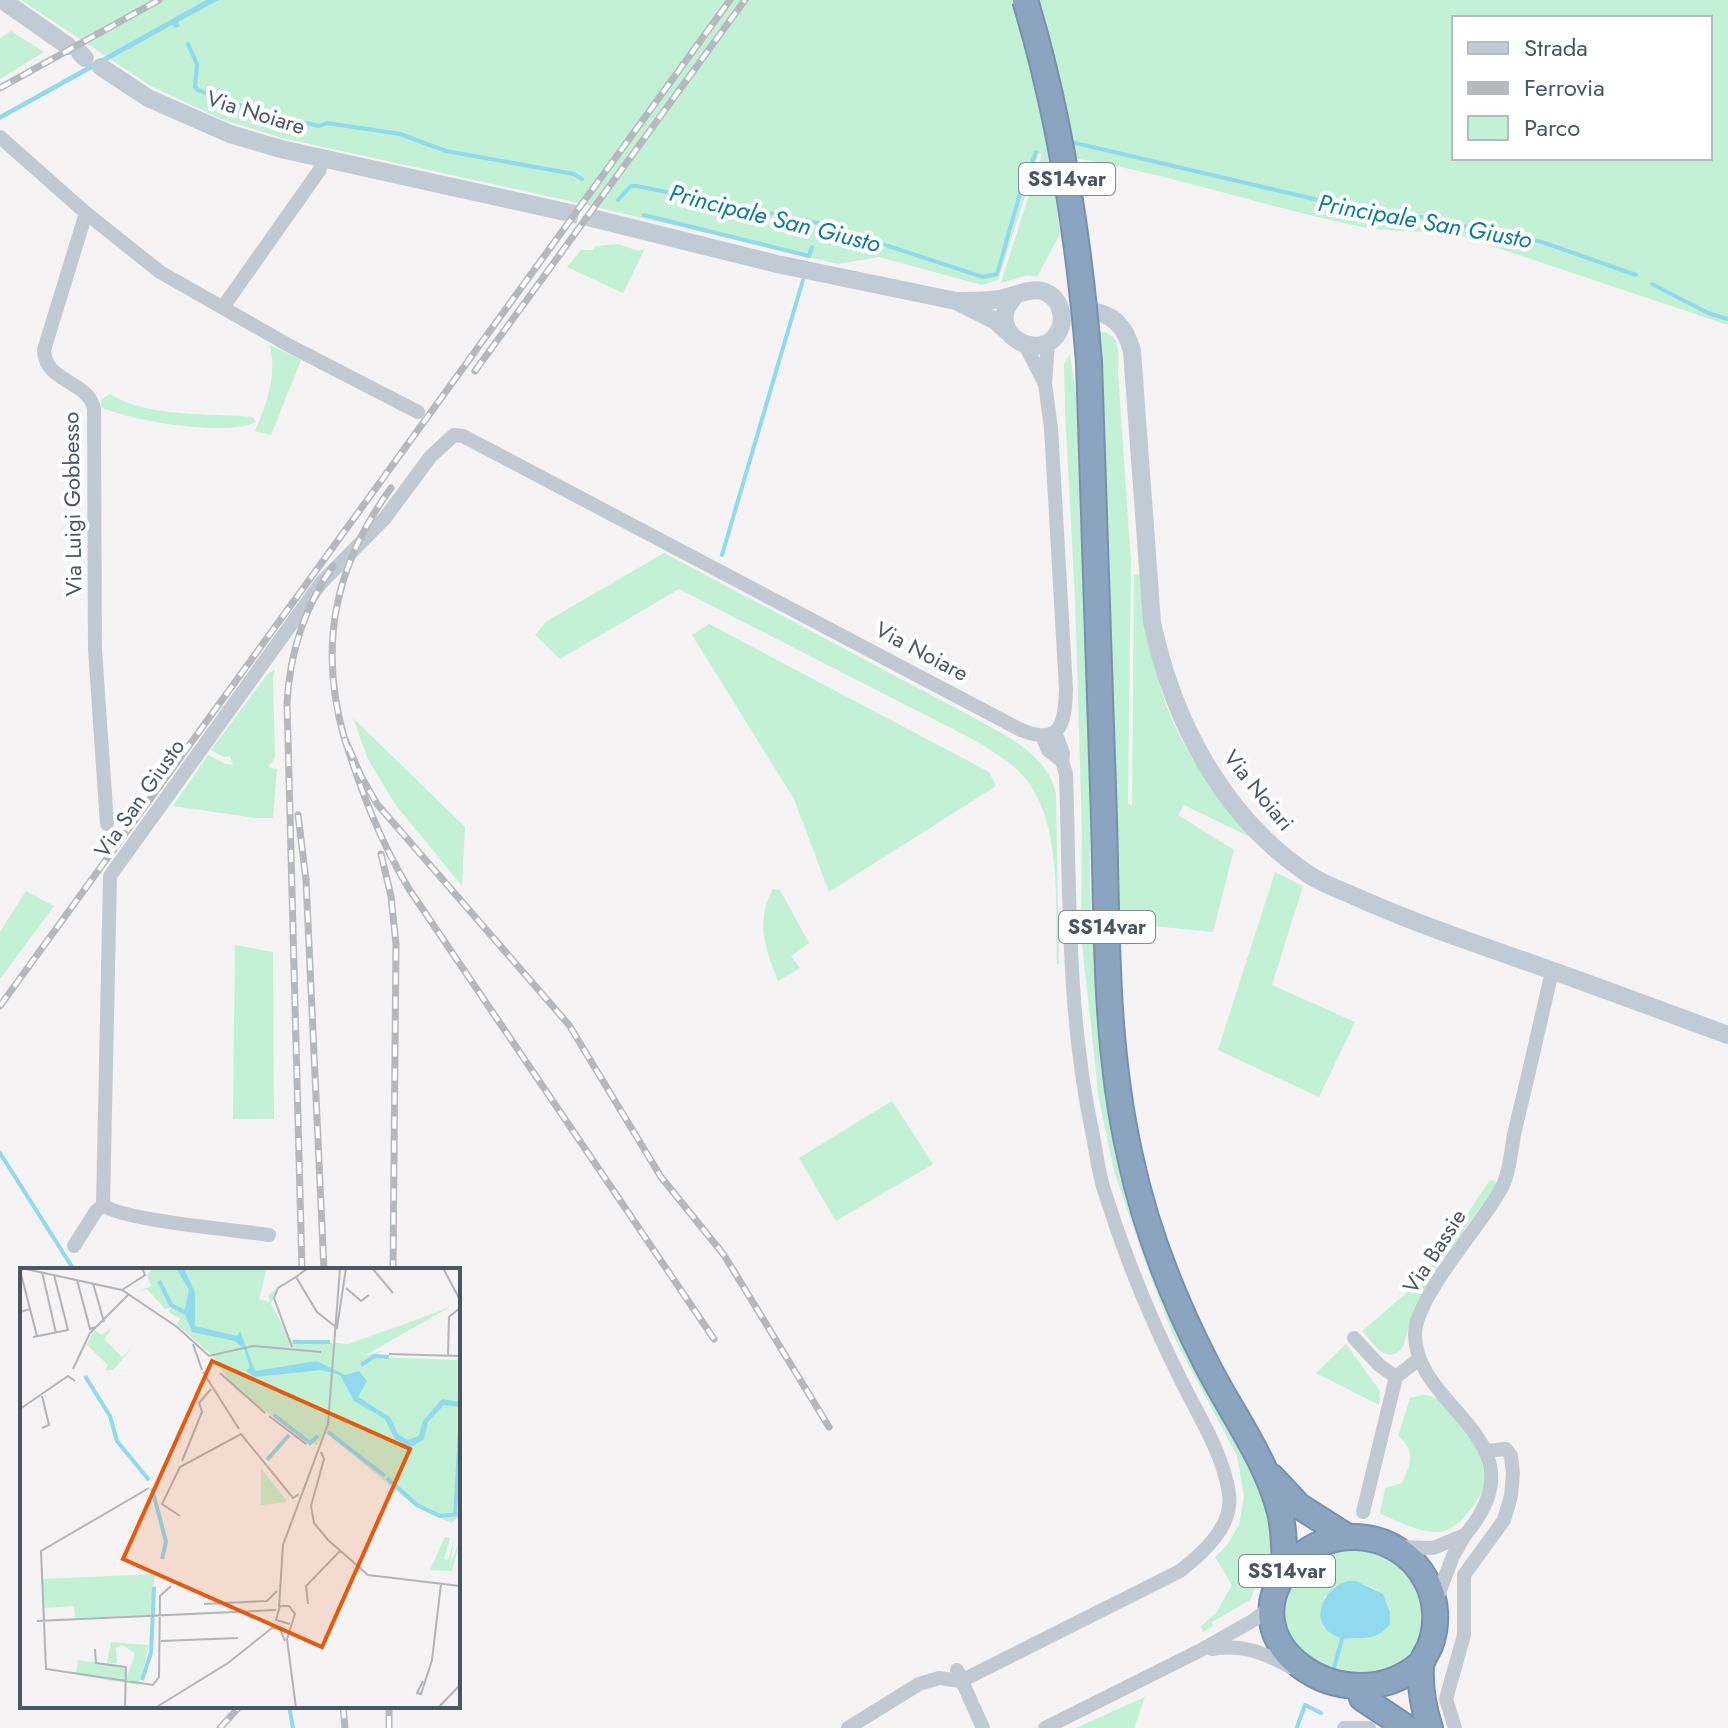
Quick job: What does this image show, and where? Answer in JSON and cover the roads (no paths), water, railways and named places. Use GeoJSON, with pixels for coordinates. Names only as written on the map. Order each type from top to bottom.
{"type":"FeatureCollection","features":[{"type":"Feature","properties":{"kind":"highway","name":"SS14var"},"geometry":{"type":"LineString","coordinates":[[1025,0],[1063,156],[1082,275],[1089,362],[1107,925],[1112,1033],[1120,1111],[1135,1180],[1166,1276],[1206,1363],[1261,1463],[1281,1514],[1285,1574]]}},
{"type":"Feature","properties":{"kind":"highway","name":"SS14var"},"geometry":{"type":"LineString","coordinates":[[1261,1463],[1299,1506],[1348,1537]]}},
{"type":"Feature","properties":{"kind":"highway","name":"SS14var"},"geometry":{"type":"LineString","coordinates":[[1395,1547],[1372,1538],[1348,1537],[1312,1548],[1297,1559],[1285,1574],[1274,1605],[1275,1637],[1290,1667],[1305,1683],[1324,1693],[1344,1698],[1362,1698],[1395,1688],[1420,1664],[1433,1635],[1434,1606]]}},
{"type":"Feature","properties":{"kind":"highway"},"geometry":{"type":"LineString","coordinates":[[1395,1547],[1421,1571],[1434,1606]]}},
{"type":"Feature","properties":{"kind":"highway","name":"SS14var"},"geometry":{"type":"LineString","coordinates":[[1420,1664],[1430,1728]]}},
{"type":"Feature","properties":{"kind":"highway","name":"SS14var"},"geometry":{"type":"LineString","coordinates":[[1362,1698],[1407,1728]]}},
{"type":"Feature","properties":{"kind":"street","name":"Via Noiare"},"geometry":{"type":"LineString","coordinates":[[2,0],[148,98],[208,125],[281,149],[324,157],[319,171],[223,307]]}},
{"type":"Feature","properties":{"kind":"street"},"geometry":{"type":"LineString","coordinates":[[0,137],[86,213],[186,290],[418,412]]}},
{"type":"Feature","properties":{"kind":"street"},"geometry":{"type":"LineString","coordinates":[[324,157],[561,211]]}},
{"type":"Feature","properties":{"kind":"street","name":"Via Luigi Gobbesso"},"geometry":{"type":"LineString","coordinates":[[86,213],[44,358],[53,372],[89,396],[94,409],[95,649],[107,824]]}},
{"type":"Feature","properties":{"kind":"street"},"geometry":{"type":"LineString","coordinates":[[600,220],[777,264],[956,301],[996,321],[1025,345],[1045,384]]}},
{"type":"Feature","properties":{"kind":"street"},"geometry":{"type":"LineString","coordinates":[[848,1728],[919,1684],[959,1675],[1180,1571],[1205,1551],[1223,1524],[1230,1497],[1211,1438],[1144,1303],[1103,1187],[1084,1095],[1074,1022],[1066,774],[1062,761],[1048,750],[1048,734],[1065,717],[1066,689],[1051,428],[1045,384],[1054,334],[1062,317],[1058,304],[1041,290],[1032,289],[1015,296],[956,301]]}},
{"type":"Feature","properties":{"kind":"street"},"geometry":{"type":"LineString","coordinates":[[1008,332],[1006,309],[1015,296]]}},
{"type":"Feature","properties":{"kind":"street","name":"Via Noiari"},"geometry":{"type":"LineString","coordinates":[[1058,304],[1095,311],[1115,319],[1128,338],[1132,351],[1152,622],[1161,663],[1172,697],[1211,774],[1265,840],[1310,876],[1426,927],[1728,1035]]}},
{"type":"Feature","properties":{"kind":"street"},"geometry":{"type":"LineString","coordinates":[[1025,345],[1033,346],[1086,311]]}},
{"type":"Feature","properties":{"kind":"street","name":"Via Noiare"},"geometry":{"type":"LineString","coordinates":[[457,434],[1021,730],[1048,734]]}},
{"type":"Feature","properties":{"kind":"street","name":"Via San Giusto"},"geometry":{"type":"LineString","coordinates":[[103,1205],[110,876],[321,583],[385,518],[431,456],[457,434]]}},
{"type":"Feature","properties":{"kind":"street","name":"Via Bassie"},"geometry":{"type":"LineString","coordinates":[[1419,1359],[1415,1333],[1422,1309],[1459,1248],[1502,1188],[1552,971]]}},
{"type":"Feature","properties":{"kind":"street"},"geometry":{"type":"LineString","coordinates":[[74,1246],[103,1205],[111,1211],[152,1219],[269,1235]]}},
{"type":"Feature","properties":{"kind":"street"},"geometry":{"type":"LineString","coordinates":[[1354,1338],[1379,1365],[1396,1377]]}},
{"type":"Feature","properties":{"kind":"street"},"geometry":{"type":"LineString","coordinates":[[1363,1512],[1396,1377],[1419,1359],[1479,1437],[1485,1451],[1490,1483],[1487,1503],[1479,1520],[1465,1535],[1453,1556],[1434,1606]]}},
{"type":"Feature","properties":{"kind":"street"},"geometry":{"type":"LineString","coordinates":[[1455,1728],[1446,1699],[1464,1635],[1464,1575],[1504,1520],[1511,1496],[1511,1456],[1506,1449],[1485,1451]]}},
{"type":"Feature","properties":{"kind":"street"},"geometry":{"type":"LineString","coordinates":[[1395,1547],[1433,1548],[1465,1535]]}},
{"type":"Feature","properties":{"kind":"street"},"geometry":{"type":"LineString","coordinates":[[1045,1728],[1199,1651],[1274,1605]]}},
{"type":"Feature","properties":{"kind":"street"},"geometry":{"type":"LineString","coordinates":[[1199,1651],[1243,1647],[1290,1667]]}},
{"type":"Feature","properties":{"kind":"street"},"geometry":{"type":"LineString","coordinates":[[959,1675],[983,1728]]}},
{"type":"Feature","properties":{"kind":"street"},"geometry":{"type":"LineString","coordinates":[[1344,1728],[1369,1728]]}},
{"type":"Feature","properties":{"kind":"water"},"geometry":{"type":"Polygon","coordinates":[[[206,0],[219,0],[178,22],[180,26],[176,28],[172,25],[0,120],[0,115],[206,0]]]}},
{"type":"Feature","properties":{"kind":"water"},"geometry":{"type":"Polygon","coordinates":[[[1348,1581],[1356,1581],[1383,1594],[1390,1612],[1390,1624],[1376,1636],[1338,1637],[1323,1624],[1321,1615],[1325,1598],[1348,1581]]]}},
{"type":"Feature","properties":{"kind":"waterway","name":"Principale San Giusto"},"geometry":{"type":"LineString","coordinates":[[188,44],[197,64],[195,87],[198,90],[261,113],[319,126],[327,123],[400,134],[446,151],[574,174],[582,179]]}},
{"type":"Feature","properties":{"kind":"waterway","name":"Principale San Giusto"},"geometry":{"type":"LineString","coordinates":[[1071,142],[1386,219],[1421,217],[1542,242],[1636,275]]}},
{"type":"Feature","properties":{"kind":"waterway","name":"Principale San Giusto"},"geometry":{"type":"LineString","coordinates":[[618,200],[631,186],[637,186],[818,223],[983,277],[997,274],[1021,190],[1036,152]]}},
{"type":"Feature","properties":{"kind":"waterway"},"geometry":{"type":"LineString","coordinates":[[644,215],[809,256]]}},
{"type":"Feature","properties":{"kind":"waterway"},"geometry":{"type":"LineString","coordinates":[[809,256],[812,247]]}},
{"type":"Feature","properties":{"kind":"waterway"},"geometry":{"type":"LineString","coordinates":[[722,555],[803,280]]}},
{"type":"Feature","properties":{"kind":"waterway","name":"Principale San Giusto"},"geometry":{"type":"LineString","coordinates":[[1652,284],[1708,313],[1728,319]]}},
{"type":"Feature","properties":{"kind":"waterway"},"geometry":{"type":"LineString","coordinates":[[0,1153],[73,1268]]}},
{"type":"Feature","properties":{"kind":"waterway"},"geometry":{"type":"LineString","coordinates":[[1333,1671],[1342,1639]]}},
{"type":"Feature","properties":{"kind":"waterway"},"geometry":{"type":"LineString","coordinates":[[1297,1727],[1305,1705],[1321,1713]]}},
{"type":"Feature","properties":{"kind":"waterway"},"geometry":{"type":"LineString","coordinates":[[289,1708],[293,1728]]}},
{"type":"Feature","properties":{"kind":"tunnel"},"geometry":{"type":"LineString","coordinates":[[561,211],[600,220]]}},
{"type":"Feature","properties":{"kind":"railway"},"geometry":{"type":"LineString","coordinates":[[0,88],[159,0]]}},
{"type":"Feature","properties":{"kind":"railway"},"geometry":{"type":"LineString","coordinates":[[0,1006],[730,0]]}},
{"type":"Feature","properties":{"kind":"railway"},"geometry":{"type":"LineString","coordinates":[[475,371],[745,0]]}},
{"type":"Feature","properties":{"kind":"railway"},"geometry":{"type":"LineString","coordinates":[[344,737],[332,670],[337,607],[356,546],[391,488]]}},
{"type":"Feature","properties":{"kind":"railway"},"geometry":{"type":"LineString","coordinates":[[302,1268],[287,702],[295,648],[314,597],[333,566]]}},
{"type":"Feature","properties":{"kind":"railway"},"geometry":{"type":"LineString","coordinates":[[714,1339],[409,889],[372,815],[344,737],[377,804],[569,1025],[661,1177],[724,1255],[829,1427]]}},
{"type":"Feature","properties":{"kind":"railway"},"geometry":{"type":"LineString","coordinates":[[298,815],[306,880],[324,1268]]}},
{"type":"Feature","properties":{"kind":"railway"},"geometry":{"type":"LineString","coordinates":[[381,854],[391,896],[396,944],[393,1268]]}},
{"type":"Feature","properties":{"kind":"railway"},"geometry":{"type":"LineString","coordinates":[[220,1728],[238,1708]]}},
{"type":"Feature","properties":{"kind":"railway"},"geometry":{"type":"LineString","coordinates":[[343,1708],[345,1728]]}},
{"type":"Feature","properties":{"kind":"railway"},"geometry":{"type":"LineString","coordinates":[[389,1708],[389,1728]]}}]}
